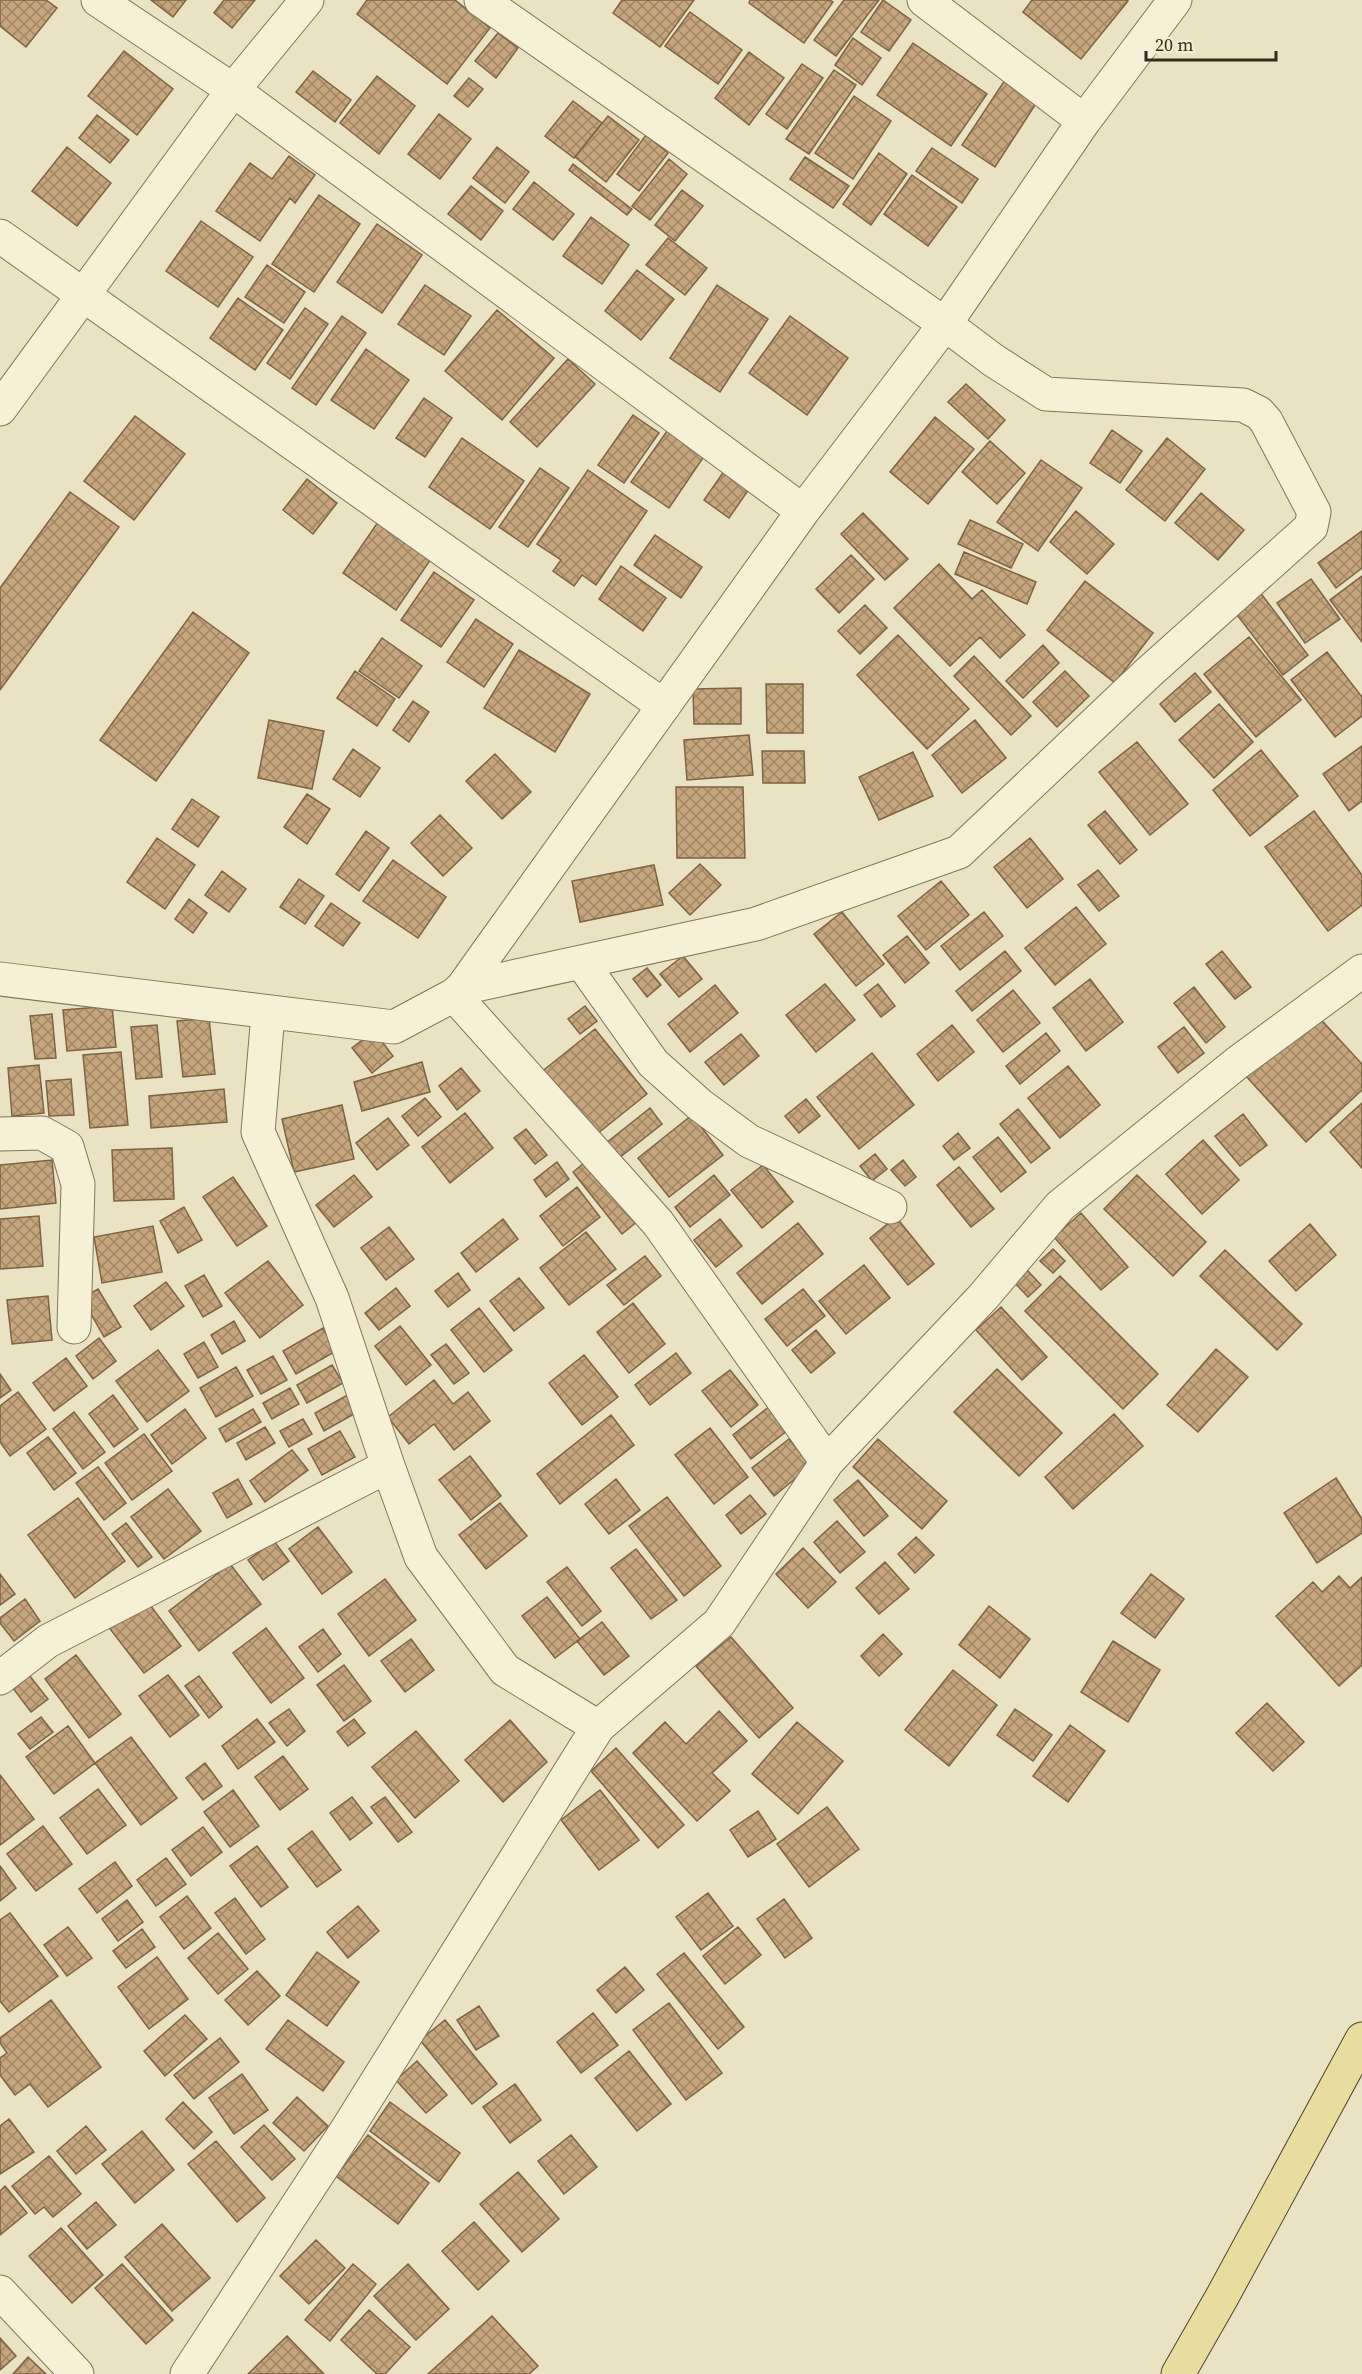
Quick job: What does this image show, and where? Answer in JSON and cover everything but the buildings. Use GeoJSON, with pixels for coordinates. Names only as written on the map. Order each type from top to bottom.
{"type":"FeatureCollection","features":[{"type":"Feature","properties":{"kind":"main road"},"geometry":{"type":"LineString","coordinates":[[1178,2374],[1362,2039]]}},
{"type":"Feature","properties":{"kind":"street"},"geometry":{"type":"LineString","coordinates":[[98,0],[233,90],[803,511]]}},
{"type":"Feature","properties":{"kind":"street"},"geometry":{"type":"LineString","coordinates":[[0,409],[233,90],[307,0]]}},
{"type":"Feature","properties":{"kind":"street"},"geometry":{"type":"LineString","coordinates":[[0,979],[268,1014],[394,1027],[458,991],[756,924],[959,852],[1148,673],[1311,527],[1314,512],[1309,498],[1259,413],[1243,405],[1046,394],[993,360],[945,324],[481,0]]}},
{"type":"Feature","properties":{"kind":"street"},"geometry":{"type":"LineString","coordinates":[[924,0],[1084,121]]}},
{"type":"Feature","properties":{"kind":"street"},"geometry":{"type":"LineString","coordinates":[[458,991],[803,511],[945,324],[1084,121],[1175,0]]}},
{"type":"Feature","properties":{"kind":"street"},"geometry":{"type":"LineString","coordinates":[[0,236],[663,706]]}},
{"type":"Feature","properties":{"kind":"street"},"geometry":{"type":"LineString","coordinates":[[582,963],[653,1063],[700,1105],[749,1141],[890,1207]]}},
{"type":"Feature","properties":{"kind":"street"},"geometry":{"type":"LineString","coordinates":[[187,2374],[346,2131],[598,1727],[719,1623],[826,1462],[983,1297],[1060,1206],[1237,1063],[1362,971]]}},
{"type":"Feature","properties":{"kind":"street"},"geometry":{"type":"LineString","coordinates":[[458,991],[658,1223],[826,1462]]}},
{"type":"Feature","properties":{"kind":"street"},"geometry":{"type":"LineString","coordinates":[[268,1014],[258,1132],[332,1298],[421,1557],[505,1670],[598,1727]]}},
{"type":"Feature","properties":{"kind":"street"},"geometry":{"type":"LineString","coordinates":[[0,1134],[42,1133],[67,1147],[78,1184],[74,1327]]}},
{"type":"Feature","properties":{"kind":"street"},"geometry":{"type":"LineString","coordinates":[[0,1678],[48,1641],[388,1466]]}},
{"type":"Feature","properties":{"kind":"street"},"geometry":{"type":"LineString","coordinates":[[0,2292],[76,2374]]}}]}
